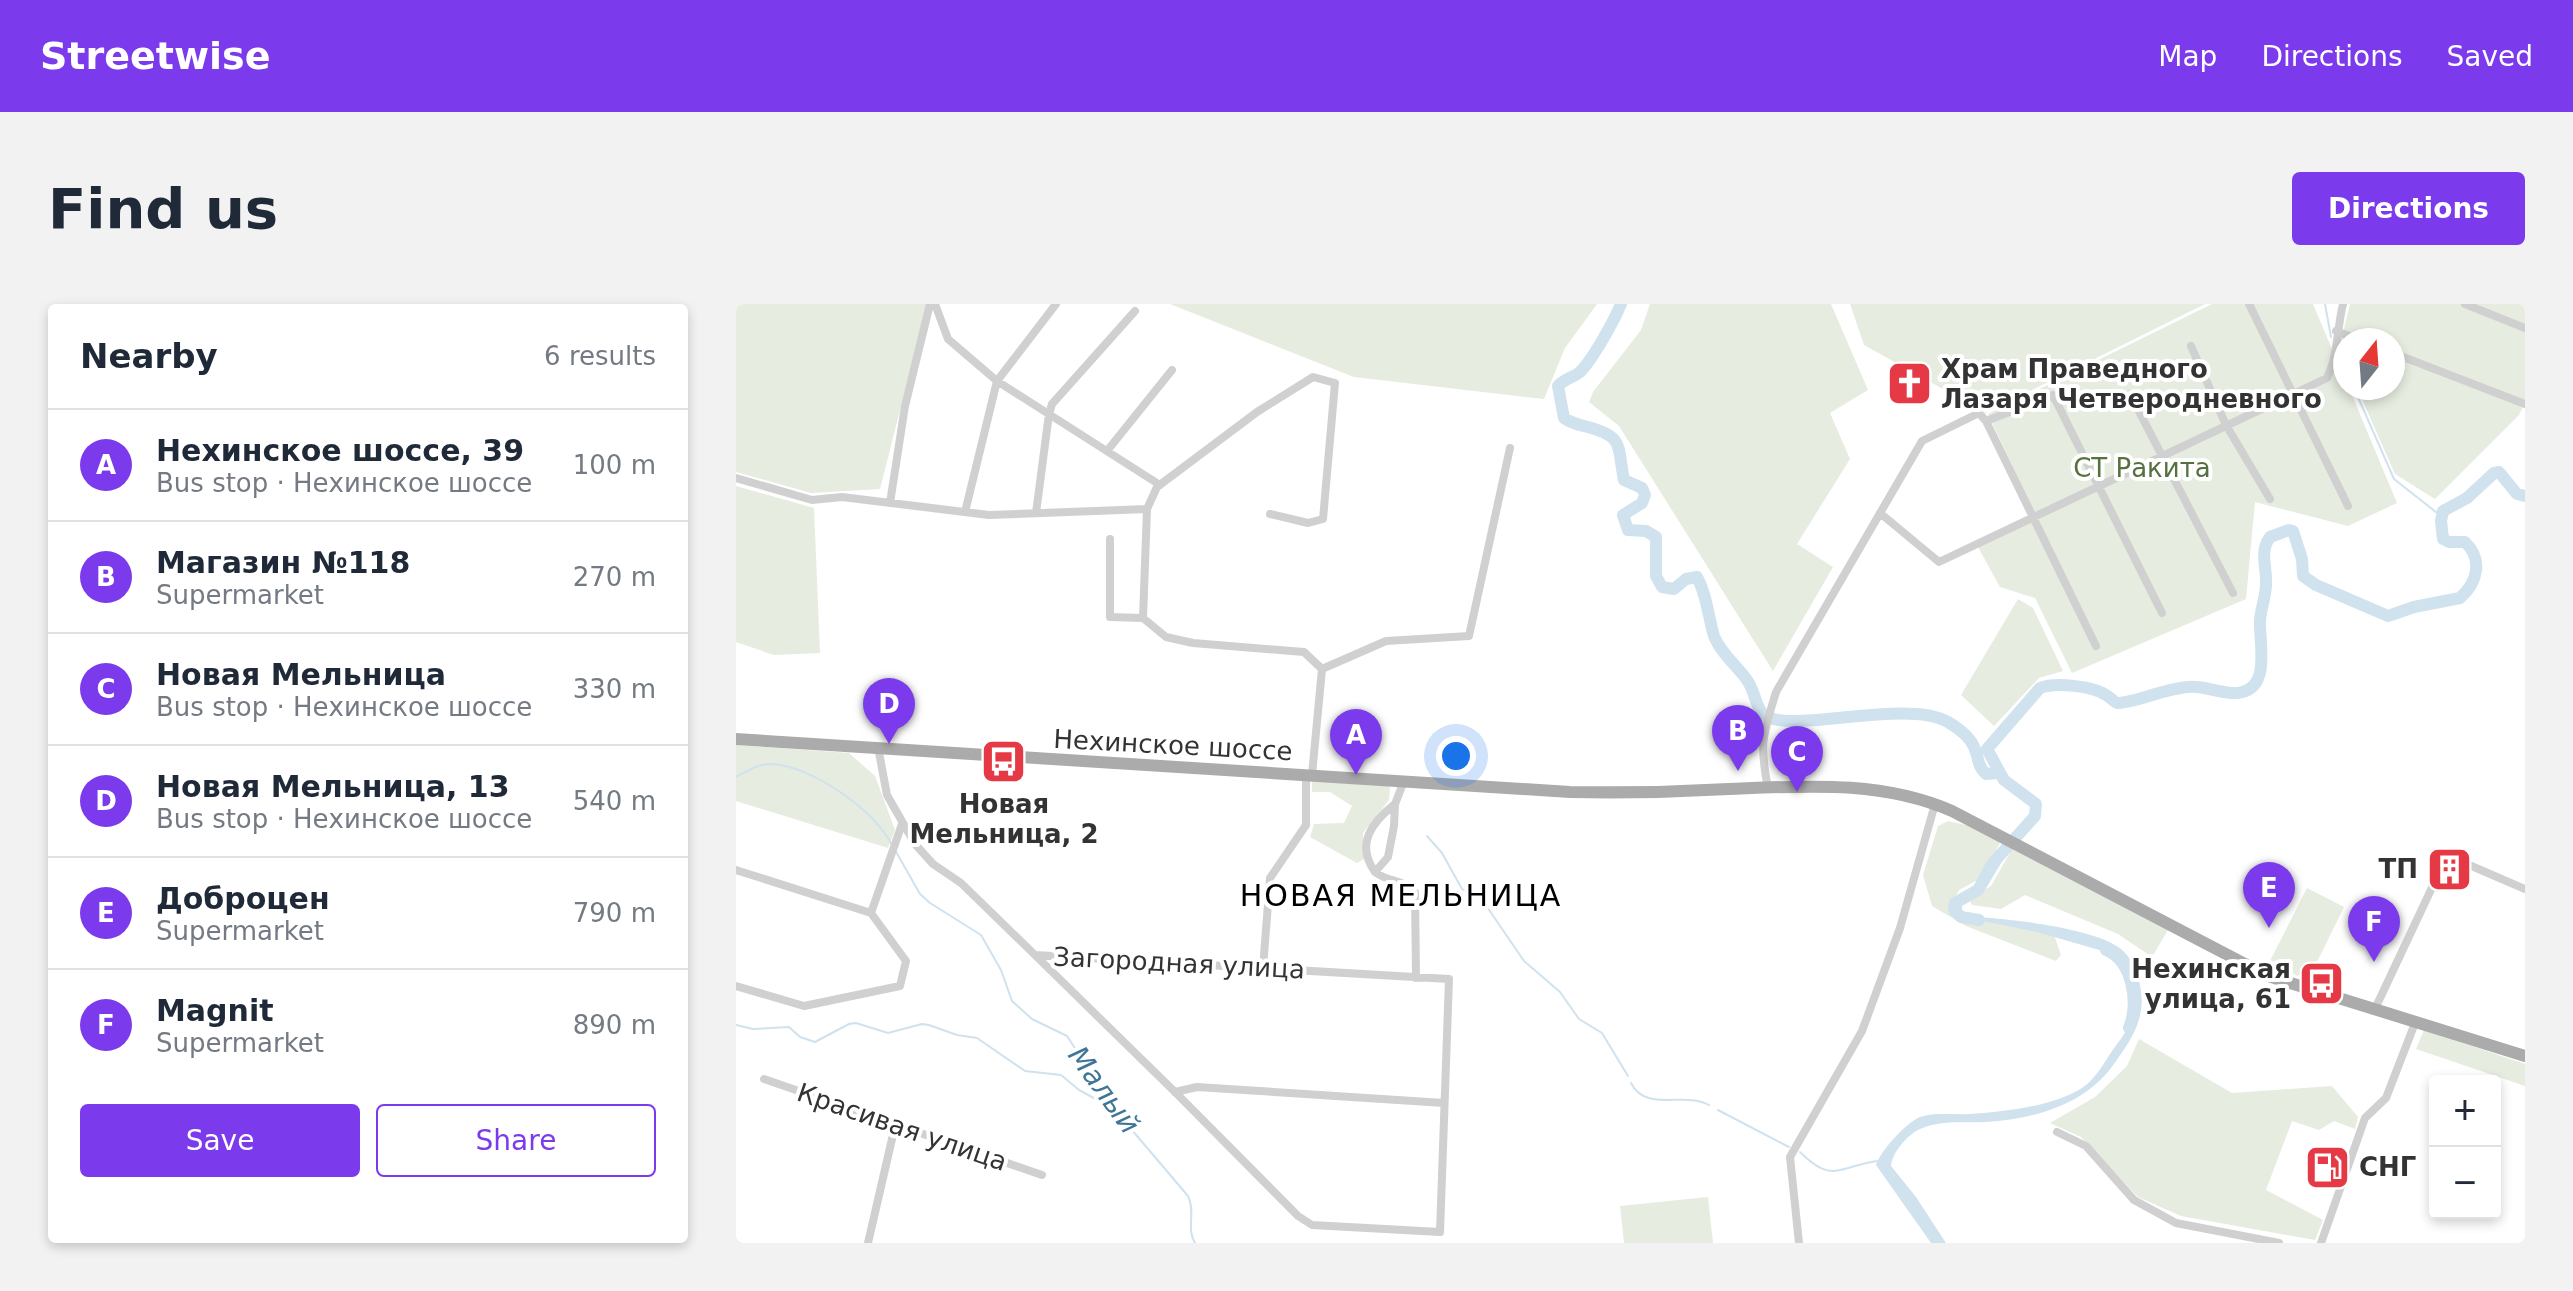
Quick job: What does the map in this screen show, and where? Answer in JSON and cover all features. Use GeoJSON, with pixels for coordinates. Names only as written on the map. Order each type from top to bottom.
{"type":"FeatureCollection","features":[{"type":"Feature","properties":{"kind":"main road","name":"Нехинское шоссе"},"geometry":{"type":"LineString","coordinates":[[736,739],[1610,793],[1768,788],[1867,788],[1898,793],[1935,804],[1984,827],[2268,976],[2525,1056]]}},
{"type":"Feature","properties":{"kind":"street"},"geometry":{"type":"LineString","coordinates":[[932,304],[948,339],[997,381],[1160,485]]}},
{"type":"Feature","properties":{"kind":"street"},"geometry":{"type":"LineString","coordinates":[[890,503],[905,406],[932,304]]}},
{"type":"Feature","properties":{"kind":"street"},"geometry":{"type":"LineString","coordinates":[[965,512],[997,381],[1056,304]]}},
{"type":"Feature","properties":{"kind":"street"},"geometry":{"type":"LineString","coordinates":[[2249,304],[2348,506]]}},
{"type":"Feature","properties":{"kind":"street"},"geometry":{"type":"LineString","coordinates":[[2337,328],[2343,304]]}},
{"type":"Feature","properties":{"kind":"street"},"geometry":{"type":"LineString","coordinates":[[2465,304],[2525,328]]}},
{"type":"Feature","properties":{"kind":"street"},"geometry":{"type":"LineString","coordinates":[[1036,513],[1052,404],[1135,311]]}},
{"type":"Feature","properties":{"kind":"street"},"geometry":{"type":"LineString","coordinates":[[2191,346],[2226,425],[2270,499]]}},
{"type":"Feature","properties":{"kind":"street"},"geometry":{"type":"LineString","coordinates":[[2405,358],[2525,404]]}},
{"type":"Feature","properties":{"kind":"street"},"geometry":{"type":"LineString","coordinates":[[1880,513],[1939,562],[2327,378],[2333,365]]}},
{"type":"Feature","properties":{"kind":"street"},"geometry":{"type":"LineString","coordinates":[[1107,451],[1172,370]]}},
{"type":"Feature","properties":{"kind":"street"},"geometry":{"type":"LineString","coordinates":[[1143,618],[1147,509],[1160,485],[1257,412],[1313,377],[1335,383],[1323,519],[1308,523],[1270,514]]}},
{"type":"Feature","properties":{"kind":"street"},"geometry":{"type":"LineString","coordinates":[[2130,394],[2233,593]]}},
{"type":"Feature","properties":{"kind":"street"},"geometry":{"type":"LineString","coordinates":[[1986,421],[2053,395],[2162,613]]}},
{"type":"Feature","properties":{"kind":"street"},"geometry":{"type":"LineString","coordinates":[[1768,788],[1762,756],[1763,737],[1776,692],[1922,441],[1979,413],[1986,421],[2096,646]]}},
{"type":"Feature","properties":{"kind":"street"},"geometry":{"type":"LineString","coordinates":[[1322,669],[1386,641],[1469,636],[1510,448]]}},
{"type":"Feature","properties":{"kind":"street"},"geometry":{"type":"LineString","coordinates":[[736,478],[812,500],[842,497],[989,515],[1147,509]]}},
{"type":"Feature","properties":{"kind":"street"},"geometry":{"type":"LineString","coordinates":[[1110,539],[1110,617],[1143,618],[1166,637],[1193,643],[1304,652],[1322,669]]}},
{"type":"Feature","properties":{"kind":"street"},"geometry":{"type":"LineString","coordinates":[[1263,968],[1270,878],[1306,825],[1322,669]]}},
{"type":"Feature","properties":{"kind":"street","name":"Загородная улица"},"geometry":{"type":"LineString","coordinates":[[878,747],[887,795],[915,844],[933,864],[961,883],[1035,955],[1449,979],[1444,1103]]}},
{"type":"Feature","properties":{"kind":"street"},"geometry":{"type":"LineString","coordinates":[[1375,872],[1388,857],[1395,804],[1404,781]]}},
{"type":"Feature","properties":{"kind":"street"},"geometry":{"type":"LineString","coordinates":[[1395,804],[1376,821],[1368,834],[1367,860],[1382,878],[1409,886],[1415,892],[1416,978]]}},
{"type":"Feature","properties":{"kind":"street"},"geometry":{"type":"LineString","coordinates":[[1799,1243],[1790,1157],[1862,1031],[1900,928],[1935,804]]}},
{"type":"Feature","properties":{"kind":"street"},"geometry":{"type":"LineString","coordinates":[[871,913],[902,824]]}},
{"type":"Feature","properties":{"kind":"street"},"geometry":{"type":"LineString","coordinates":[[2374,1011],[2444,862],[2453,858],[2525,889]]}},
{"type":"Feature","properties":{"kind":"street"},"geometry":{"type":"LineString","coordinates":[[736,870],[871,913],[906,961],[900,986],[804,1006],[736,986]]}},
{"type":"Feature","properties":{"kind":"street"},"geometry":{"type":"LineString","coordinates":[[1035,955],[1298,1216],[1312,1225],[1440,1232],[1444,1103],[1197,1087],[1175,1092]]}},
{"type":"Feature","properties":{"kind":"street"},"geometry":{"type":"LineString","coordinates":[[2321,1243],[2365,1118],[2386,1098],[2415,1023]]}},
{"type":"Feature","properties":{"kind":"street","name":"Красивая улица"},"geometry":{"type":"LineString","coordinates":[[764,1079],[1042,1175]]}},
{"type":"Feature","properties":{"kind":"street"},"geometry":{"type":"LineString","coordinates":[[868,1243],[895,1126]]}},
{"type":"Feature","properties":{"kind":"street"},"geometry":{"type":"LineString","coordinates":[[2057,1132],[2086,1146],[2134,1200],[2176,1223],[2279,1243]]}},
{"type":"Feature","properties":{"kind":"green space"},"geometry":{"type":"Polygon","coordinates":[[[736,304],[927,304],[880,489],[811,493],[736,472],[736,304]]]}},
{"type":"Feature","properties":{"kind":"green space"},"geometry":{"type":"Polygon","coordinates":[[[1170,304],[1597,304],[1565,348],[1544,399],[1354,377],[1170,304]]]}},
{"type":"Feature","properties":{"kind":"green space"},"geometry":{"type":"Polygon","coordinates":[[[1650,304],[1831,304],[1868,390],[1830,413],[1850,459],[1797,544],[1833,567],[1773,671],[1619,426],[1589,402],[1593,392],[1641,330],[1650,304]]]}},
{"type":"Feature","properties":{"kind":"green space"},"geometry":{"type":"Polygon","coordinates":[[[1850,304],[2205,304],[1986,413],[1864,345],[1850,304]]]}},
{"type":"Feature","properties":{"kind":"green space","name":"СТ Ракита"},"geometry":{"type":"Polygon","coordinates":[[[2212,304],[2313,304],[2333,352],[2333,400],[2354,400],[2397,503],[2348,526],[2255,502],[2246,599],[2072,673],[2035,598],[2000,587],[1978,547],[2037,518],[1988,414],[2212,304]]]}},
{"type":"Feature","properties":{"kind":"green space"},"geometry":{"type":"Polygon","coordinates":[[[2350,304],[2525,304],[2525,402],[2519,415],[2435,499],[2395,474],[2362,400],[2405,400],[2405,328],[2344,328],[2350,304]]]}},
{"type":"Feature","properties":{"kind":"green space"},"geometry":{"type":"Polygon","coordinates":[[[736,486],[814,508],[820,653],[774,655],[736,642],[736,486]]]}},
{"type":"Feature","properties":{"kind":"green space"},"geometry":{"type":"Polygon","coordinates":[[[2018,599],[2033,608],[2063,671],[2039,678],[1994,726],[1961,695],[2018,599]]]}},
{"type":"Feature","properties":{"kind":"green space"},"geometry":{"type":"Polygon","coordinates":[[[736,745],[849,753],[875,776],[895,830],[888,848],[736,801],[736,745]]]}},
{"type":"Feature","properties":{"kind":"green space"},"geometry":{"type":"Polygon","coordinates":[[[1312,781],[1385,784],[1390,787],[1389,800],[1363,833],[1364,859],[1357,863],[1310,837],[1314,824],[1344,823],[1352,806],[1330,792],[1312,792],[1312,781]]]}},
{"type":"Feature","properties":{"kind":"green space"},"geometry":{"type":"Polygon","coordinates":[[[1948,821],[1974,827],[2001,841],[1981,878],[1959,890],[1952,903],[1966,917],[2054,935],[2061,955],[2056,961],[1966,926],[1932,906],[1923,875],[1938,826],[1948,821]]]}},
{"type":"Feature","properties":{"kind":"green space"},"geometry":{"type":"Polygon","coordinates":[[[2012,849],[2168,930],[2152,957],[2118,934],[2025,895],[2001,909],[1972,905],[1969,899],[1991,886],[2012,849]]]}},
{"type":"Feature","properties":{"kind":"green space"},"geometry":{"type":"Polygon","coordinates":[[[2307,888],[2344,907],[2318,960],[2298,976],[2269,963],[2307,888]]]}},
{"type":"Feature","properties":{"kind":"green space"},"geometry":{"type":"Polygon","coordinates":[[[2424,1030],[2525,1064],[2525,1086],[2501,1078],[2501,1075],[2493,1075],[2416,1049],[2424,1030]]]}},
{"type":"Feature","properties":{"kind":"green space"},"geometry":{"type":"Polygon","coordinates":[[[2139,1039],[2232,1093],[2332,1086],[2358,1117],[2355,1129],[2334,1121],[2319,1130],[2292,1121],[2266,1190],[2323,1220],[2315,1240],[2181,1216],[2138,1197],[2081,1137],[2050,1123],[2095,1097],[2127,1066],[2139,1039]]]}},
{"type":"Feature","properties":{"kind":"green space"},"geometry":{"type":"Polygon","coordinates":[[[1708,1197],[1713,1243],[1624,1243],[1620,1206],[1708,1197]]]}},
{"type":"Feature","properties":{"kind":"water"},"geometry":{"type":"Polygon","coordinates":[[[2001,849],[2007,853],[1985,890],[1962,903],[1962,911],[2068,929],[2111,943],[2127,955],[2135,969],[2140,986],[2141,1010],[2134,1032],[2114,1064],[2089,1090],[2073,1100],[2022,1117],[1928,1126],[1905,1140],[1891,1166],[1946,1243],[1931,1243],[1876,1165],[1895,1138],[1914,1120],[1926,1115],[2013,1109],[2046,1103],[2075,1092],[2097,1073],[2124,1034],[2132,1016],[2128,975],[2113,954],[2037,932],[1963,917],[1959,913],[1958,901],[1978,889],[2001,849]]]}},
{"type":"Feature","properties":{"kind":"waterway"},"geometry":{"type":"LineString","coordinates":[[1621,304],[1603,340],[1585,366],[1558,386],[1564,418],[1614,439],[1624,480],[1642,488],[1645,495],[1642,503],[1623,515],[1628,530],[1646,531],[1656,537],[1656,576],[1662,587],[1674,589],[1686,579],[1697,577],[1717,642],[1749,684],[1762,713],[1774,719],[1794,721],[1876,714],[1929,715],[1948,722],[1967,736],[1986,774],[1999,773]]}},
{"type":"Feature","properties":{"kind":"waterway"},"geometry":{"type":"LineString","coordinates":[[2325,304],[2331,337]]}},
{"type":"Feature","properties":{"kind":"waterway"},"geometry":{"type":"LineString","coordinates":[[2359,400],[2394,479],[2441,516]]}},
{"type":"Feature","properties":{"kind":"waterway"},"geometry":{"type":"LineString","coordinates":[[1979,920],[1961,917],[1954,910],[1955,903],[1978,890],[1992,864],[2035,816],[2036,804],[2004,780],[1987,749],[2040,688],[2055,685],[2083,687],[2100,692],[2117,703],[2188,687],[2231,693],[2248,690],[2255,684],[2261,664],[2260,620],[2266,584],[2264,554],[2270,537],[2293,531],[2302,559],[2303,576],[2316,585],[2388,616],[2414,607],[2460,598],[2471,585],[2476,570],[2474,556],[2465,542],[2443,539],[2443,511],[2467,498],[2499,472],[2517,494],[2525,496]]}},
{"type":"Feature","properties":{"kind":"waterway","name":"Малый"},"geometry":{"type":"LineString","coordinates":[[736,777],[766,764],[804,772],[857,804],[892,845]]}},
{"type":"Feature","properties":{"kind":"waterway"},"geometry":{"type":"LineString","coordinates":[[1427,836],[1442,853],[1462,889],[1483,901],[1524,961],[1560,992],[1579,1019],[1602,1033],[1628,1076]]}},
{"type":"Feature","properties":{"kind":"waterway","name":"Малый"},"geometry":{"type":"LineString","coordinates":[[895,850],[920,894],[981,935],[1001,970],[1012,1001],[1032,1019],[1067,1036],[1115,1110],[1188,1196],[1195,1243]]}},
{"type":"Feature","properties":{"kind":"waterway"},"geometry":{"type":"LineString","coordinates":[[2106,950],[2115,955],[2128,973],[2133,995],[2129,1028]]}},
{"type":"Feature","properties":{"kind":"waterway"},"geometry":{"type":"LineString","coordinates":[[736,1025],[753,1029],[789,1027],[800,1037],[815,1042],[849,1024],[856,1023],[888,1033],[929,1025],[977,1038],[1025,1071],[1061,1075],[1079,1090],[1114,1109]]}},
{"type":"Feature","properties":{"kind":"waterway"},"geometry":{"type":"LineString","coordinates":[[1631,1083],[1646,1097],[1699,1101],[1709,1105]]}},
{"type":"Feature","properties":{"kind":"waterway"},"geometry":{"type":"LineString","coordinates":[[1718,1110],[1789,1147]]}},
{"type":"Feature","properties":{"kind":"waterway"},"geometry":{"type":"LineString","coordinates":[[1800,1152],[1820,1168],[1836,1171],[1877,1161]]}},
{"type":"Feature","properties":{"kind":"place","name":"Храм Праведного Лазаря Четверодневного"},"geometry":{"type":"Point","coordinates":[1910,384]}},
{"type":"Feature","properties":{"kind":"place","name":"Новая Мельница, 13"},"geometry":{"type":"Point","coordinates":[889,744]}},
{"type":"Feature","properties":{"kind":"place","name":"Новая Мельница, 2"},"geometry":{"type":"Point","coordinates":[1004,761]}},
{"type":"Feature","properties":{"kind":"place","name":"Магазин №118"},"geometry":{"type":"Point","coordinates":[1738,771]}},
{"type":"Feature","properties":{"kind":"place","name":"Нехинское шоссе, 39"},"geometry":{"type":"Point","coordinates":[1356,775]}},
{"type":"Feature","properties":{"kind":"place","name":"Новая Мельница"},"geometry":{"type":"Point","coordinates":[1797,792]}},
{"type":"Feature","properties":{"kind":"place","name":"ТП"},"geometry":{"type":"Point","coordinates":[2449,869]}},
{"type":"Feature","properties":{"kind":"place","name":"Доброцен"},"geometry":{"type":"Point","coordinates":[2269,928]}},
{"type":"Feature","properties":{"kind":"place","name":"Magnit"},"geometry":{"type":"Point","coordinates":[2374,962]}},
{"type":"Feature","properties":{"kind":"place","name":"Нехинская улица, 61"},"geometry":{"type":"Point","coordinates":[2322,984]}},
{"type":"Feature","properties":{"kind":"place","name":"СНГ"},"geometry":{"type":"Point","coordinates":[2328,1167]}},
{"type":"Feature","properties":{"kind":"district","name":"НОВАЯ МЕЛЬНИЦА"},"geometry":{"type":"Point","coordinates":[1401,895]}}]}
